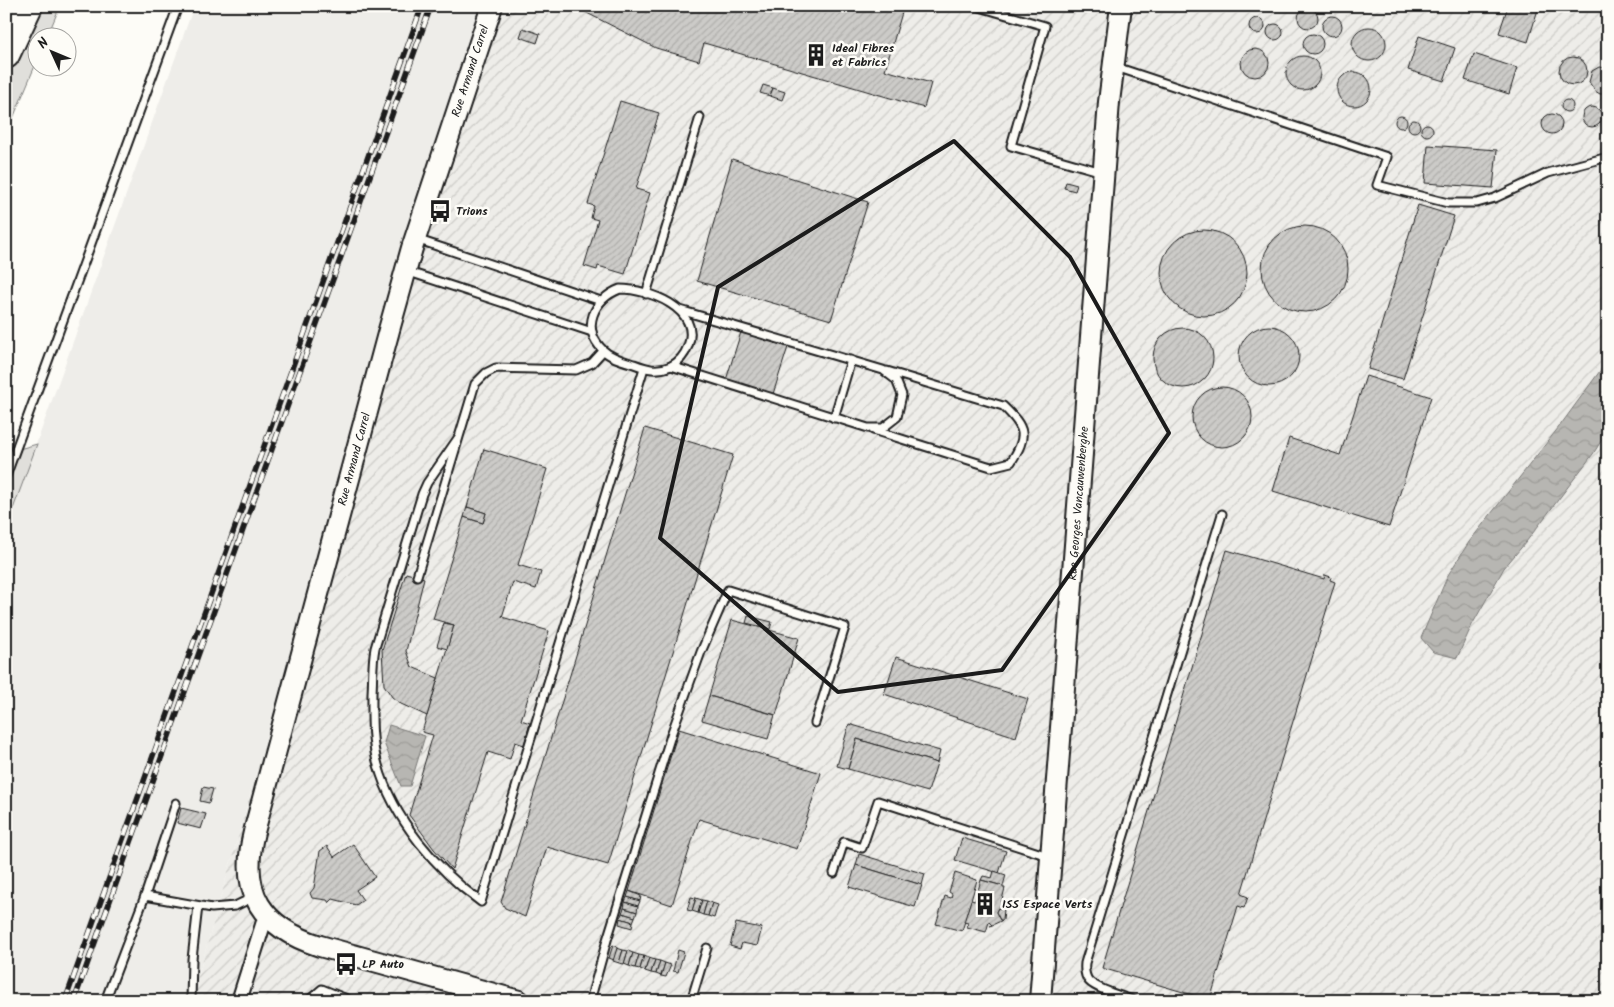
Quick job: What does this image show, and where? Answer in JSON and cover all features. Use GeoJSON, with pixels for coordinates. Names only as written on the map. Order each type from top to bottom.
{"type":"FeatureCollection","features":[{"type":"Feature","properties":{"kind":"highway"},"geometry":{"type":"LineString","coordinates":[[6,55],[29,6]]}},
{"type":"Feature","properties":{"kind":"street","name":"Rue Armand Carrel"},"geometry":{"type":"LineString","coordinates":[[492,6],[406,271],[252,841],[249,870],[255,897],[266,915],[284,930],[309,942],[519,1001]]}},
{"type":"Feature","properties":{"kind":"street","name":"Rue Georges Vancauwenberghe"},"geometry":{"type":"LineString","coordinates":[[1040,1001],[1113,66],[1121,6]]}},
{"type":"Feature","properties":{"kind":"street"},"geometry":{"type":"LineString","coordinates":[[239,1001],[266,915]]}},
{"type":"Feature","properties":{"kind":"lane"},"geometry":{"type":"LineString","coordinates":[[6,476],[178,6]]}},
{"type":"Feature","properties":{"kind":"lane"},"geometry":{"type":"LineString","coordinates":[[976,6],[1045,26],[1011,146],[1105,172]]}},
{"type":"Feature","properties":{"kind":"lane"},"geometry":{"type":"LineString","coordinates":[[1113,66],[1387,157],[1378,185],[1442,202],[1466,204],[1486,202],[1548,173],[1608,157]]}},
{"type":"Feature","properties":{"kind":"lane"},"geometry":{"type":"LineString","coordinates":[[646,294],[700,117]]}},
{"type":"Feature","properties":{"kind":"lane"},"geometry":{"type":"LineString","coordinates":[[416,239],[601,300]]}},
{"type":"Feature","properties":{"kind":"lane"},"geometry":{"type":"LineString","coordinates":[[406,271],[592,332]]}},
{"type":"Feature","properties":{"kind":"lane"},"geometry":{"type":"LineString","coordinates":[[620,289],[632,289],[646,294],[671,303],[680,310],[687,320],[690,332],[688,344],[683,355],[671,366],[663,369],[651,370],[612,357],[603,351],[596,342],[592,332],[592,320],[595,310],[601,300],[609,294],[620,289]]}},
{"type":"Feature","properties":{"kind":"lane"},"geometry":{"type":"LineString","coordinates":[[671,366],[991,468],[1011,462],[1021,446],[1022,431],[1016,418],[1003,406],[680,310]]}},
{"type":"Feature","properties":{"kind":"lane"},"geometry":{"type":"LineString","coordinates":[[417,576],[475,384],[486,373],[496,368],[576,370],[592,363],[603,351]]}},
{"type":"Feature","properties":{"kind":"lane"},"geometry":{"type":"LineString","coordinates":[[834,418],[851,360]]}},
{"type":"Feature","properties":{"kind":"lane"},"geometry":{"type":"LineString","coordinates":[[458,438],[427,483],[422,494],[375,648],[372,725],[378,765],[398,810],[416,838],[436,862],[452,879],[481,902],[644,368]]}},
{"type":"Feature","properties":{"kind":"lane"},"geometry":{"type":"LineString","coordinates":[[868,428],[883,428],[896,417],[902,395],[896,380],[882,370]]}},
{"type":"Feature","properties":{"kind":"lane"},"geometry":{"type":"LineString","coordinates":[[1135,1001],[1109,992],[1088,981],[1085,976],[1085,963],[1222,514]]}},
{"type":"Feature","properties":{"kind":"lane"},"geometry":{"type":"LineString","coordinates":[[590,1001],[672,732],[701,652],[728,590],[846,627],[815,723]]}},
{"type":"Feature","properties":{"kind":"lane"},"geometry":{"type":"LineString","coordinates":[[834,873],[844,842],[862,848],[878,801],[1051,856]]}},
{"type":"Feature","properties":{"kind":"lane"},"geometry":{"type":"LineString","coordinates":[[105,1001],[145,896],[176,803]]}},
{"type":"Feature","properties":{"kind":"lane"},"geometry":{"type":"LineString","coordinates":[[145,896],[212,908],[235,906],[255,897]]}},
{"type":"Feature","properties":{"kind":"lane"},"geometry":{"type":"LineString","coordinates":[[191,1001],[192,959],[198,906]]}},
{"type":"Feature","properties":{"kind":"lane"},"geometry":{"type":"LineString","coordinates":[[691,1001],[707,948]]}},
{"type":"Feature","properties":{"kind":"lane"},"geometry":{"type":"LineString","coordinates":[[308,1001],[322,989],[352,1001]]}},
{"type":"Feature","properties":{"kind":"lane"},"geometry":{"type":"LineString","coordinates":[[1108,1001],[1109,992]]}},
{"type":"Feature","properties":{"kind":"highlighted area"},"geometry":{"type":"Polygon","coordinates":[[[954,141],[1070,257],[1169,433],[1002,670],[838,692],[660,538],[718,287],[954,141]]]}},
{"type":"Feature","properties":{"kind":"shaded area"},"geometry":{"type":"Polygon","coordinates":[[[6,6],[60,6],[51,28],[28,28],[28,78],[30,78],[6,135],[6,6]]]}},
{"type":"Feature","properties":{"kind":"shaded area"},"geometry":{"type":"Polygon","coordinates":[[[194,6],[483,6],[335,498],[191,1001],[6,1001],[6,528],[194,6]]]}},
{"type":"Feature","properties":{"kind":"shaded area"},"geometry":{"type":"Polygon","coordinates":[[[483,6],[1608,6],[1608,360],[1559,427],[1469,542],[1448,575],[1440,591],[1430,648],[1433,652],[1457,658],[1472,625],[1504,568],[1593,454],[1608,430],[1608,1001],[191,1001],[335,498],[483,6]]]}},
{"type":"Feature","properties":{"kind":"shaded area"},"geometry":{"type":"Polygon","coordinates":[[[37,444],[6,528],[6,449],[12,451],[37,444]]]}},
{"type":"Feature","properties":{"kind":"water"},"geometry":{"type":"Polygon","coordinates":[[[1608,360],[1608,430],[1593,454],[1504,568],[1472,625],[1457,658],[1433,652],[1421,638],[1448,575],[1469,542],[1559,427],[1608,360]]]}},
{"type":"Feature","properties":{"kind":"water"},"geometry":{"type":"Polygon","coordinates":[[[389,725],[425,736],[410,786],[401,786],[384,743],[389,725]]]}},
{"type":"Feature","properties":{"kind":"building","name":"Ideal Fibres et Fabrics"},"geometry":{"type":"Polygon","coordinates":[[[573,6],[904,6],[885,70],[931,83],[924,108],[704,43],[699,61],[656,48],[573,6]]]}},
{"type":"Feature","properties":{"kind":"building"},"geometry":{"type":"Polygon","coordinates":[[[1508,6],[1539,6],[1528,42],[1499,33],[1508,6]]]}},
{"type":"Feature","properties":{"kind":"building"},"geometry":{"type":"Polygon","coordinates":[[[1308,8],[1315,11],[1318,18],[1315,25],[1308,28],[1301,25],[1298,18],[1301,11],[1308,8]]]}},
{"type":"Feature","properties":{"kind":"building"},"geometry":{"type":"Polygon","coordinates":[[[1332,16],[1339,19],[1342,26],[1339,33],[1332,36],[1325,33],[1322,26],[1325,19],[1332,16]]]}},
{"type":"Feature","properties":{"kind":"building"},"geometry":{"type":"Polygon","coordinates":[[[1257,18],[1263,20],[1265,26],[1263,32],[1257,34],[1251,32],[1249,26],[1251,20],[1257,18]]]}},
{"type":"Feature","properties":{"kind":"building"},"geometry":{"type":"Polygon","coordinates":[[[1275,24],[1281,26],[1283,32],[1281,38],[1275,40],[1269,38],[1267,32],[1269,26],[1275,24]]]}},
{"type":"Feature","properties":{"kind":"building"},"geometry":{"type":"Polygon","coordinates":[[[1369,27],[1376,28],[1381,32],[1385,37],[1385,51],[1381,56],[1376,60],[1369,61],[1362,60],[1357,56],[1353,51],[1352,44],[1353,37],[1357,32],[1362,28],[1369,27]]]}},
{"type":"Feature","properties":{"kind":"building"},"geometry":{"type":"Polygon","coordinates":[[[523,28],[540,34],[537,43],[520,37],[523,28]]]}},
{"type":"Feature","properties":{"kind":"building"},"geometry":{"type":"Polygon","coordinates":[[[1313,34],[1320,37],[1323,44],[1320,51],[1313,54],[1306,51],[1303,44],[1306,37],[1313,34]]]}},
{"type":"Feature","properties":{"kind":"building"},"geometry":{"type":"Polygon","coordinates":[[[1419,36],[1455,48],[1444,81],[1408,70],[1419,36]]]}},
{"type":"Feature","properties":{"kind":"building"},"geometry":{"type":"Polygon","coordinates":[[[1255,49],[1265,53],[1269,63],[1265,73],[1255,77],[1245,73],[1241,63],[1245,53],[1255,49]]]}},
{"type":"Feature","properties":{"kind":"building"},"geometry":{"type":"Polygon","coordinates":[[[1474,54],[1517,68],[1509,94],[1465,80],[1474,54]]]}},
{"type":"Feature","properties":{"kind":"building"},"geometry":{"type":"Polygon","coordinates":[[[1303,56],[1310,57],[1315,61],[1319,66],[1319,80],[1315,85],[1310,89],[1303,90],[1296,89],[1291,85],[1287,80],[1286,73],[1287,66],[1291,61],[1296,57],[1303,56]]]}},
{"type":"Feature","properties":{"kind":"building"},"geometry":{"type":"Polygon","coordinates":[[[1573,57],[1583,61],[1587,71],[1583,81],[1573,85],[1563,81],[1559,71],[1563,61],[1573,57]]]}},
{"type":"Feature","properties":{"kind":"building"},"geometry":{"type":"Polygon","coordinates":[[[1599,67],[1608,68],[1608,93],[1606,94],[1600,94],[1595,91],[1589,82],[1592,71],[1599,67]]]}},
{"type":"Feature","properties":{"kind":"building"},"geometry":{"type":"Polygon","coordinates":[[[1354,72],[1366,77],[1371,89],[1366,101],[1354,106],[1342,101],[1337,89],[1342,77],[1354,72]]]}},
{"type":"Feature","properties":{"kind":"building"},"geometry":{"type":"Polygon","coordinates":[[[763,85],[773,88],[770,96],[760,93],[763,85]]]}},
{"type":"Feature","properties":{"kind":"building"},"geometry":{"type":"Polygon","coordinates":[[[773,88],[785,92],[782,100],[770,96],[773,88]]]}},
{"type":"Feature","properties":{"kind":"building"},"geometry":{"type":"Polygon","coordinates":[[[1567,100],[1573,106],[1567,112],[1561,106],[1567,100]]]}},
{"type":"Feature","properties":{"kind":"building"},"geometry":{"type":"Polygon","coordinates":[[[620,101],[659,113],[636,189],[650,193],[625,274],[598,266],[597,270],[584,266],[598,220],[591,218],[594,206],[588,204],[620,101]]]}},
{"type":"Feature","properties":{"kind":"building"},"geometry":{"type":"Polygon","coordinates":[[[1592,107],[1599,110],[1602,117],[1599,124],[1592,127],[1585,124],[1582,117],[1585,110],[1592,107]]]}},
{"type":"Feature","properties":{"kind":"building"},"geometry":{"type":"Polygon","coordinates":[[[1552,114],[1559,117],[1562,124],[1559,131],[1552,134],[1545,131],[1542,124],[1545,117],[1552,114]]]}},
{"type":"Feature","properties":{"kind":"building"},"geometry":{"type":"Polygon","coordinates":[[[1401,116],[1407,122],[1401,128],[1395,122],[1401,116]]]}},
{"type":"Feature","properties":{"kind":"building"},"geometry":{"type":"Polygon","coordinates":[[[1414,120],[1420,126],[1414,132],[1408,126],[1414,120]]]}},
{"type":"Feature","properties":{"kind":"building"},"geometry":{"type":"Polygon","coordinates":[[[1427,124],[1433,130],[1427,136],[1421,130],[1427,124]]]}},
{"type":"Feature","properties":{"kind":"building"},"geometry":{"type":"Polygon","coordinates":[[[1428,145],[1497,150],[1493,188],[1425,183],[1428,145]]]}},
{"type":"Feature","properties":{"kind":"building"},"geometry":{"type":"Polygon","coordinates":[[[732,159],[868,202],[831,320],[697,281],[732,159]]]}},
{"type":"Feature","properties":{"kind":"building"},"geometry":{"type":"Polygon","coordinates":[[[1066,182],[1077,185],[1075,191],[1064,188],[1066,182]]]}},
{"type":"Feature","properties":{"kind":"building"},"geometry":{"type":"Polygon","coordinates":[[[1418,205],[1454,216],[1403,379],[1368,369],[1418,205]]]}},
{"type":"Feature","properties":{"kind":"building"},"geometry":{"type":"Polygon","coordinates":[[[1305,226],[1321,230],[1335,239],[1344,253],[1348,269],[1344,285],[1335,299],[1321,308],[1305,312],[1289,308],[1275,299],[1266,285],[1262,269],[1266,253],[1275,239],[1289,230],[1305,226]]]}},
{"type":"Feature","properties":{"kind":"building"},"geometry":{"type":"Polygon","coordinates":[[[1204,230],[1220,234],[1234,243],[1243,257],[1247,273],[1243,289],[1234,303],[1220,312],[1204,316],[1188,312],[1174,303],[1165,289],[1161,273],[1165,257],[1174,243],[1188,234],[1204,230]]]}},
{"type":"Feature","properties":{"kind":"building"},"geometry":{"type":"Polygon","coordinates":[[[1263,326],[1275,326],[1291,334],[1297,344],[1299,356],[1297,368],[1291,378],[1275,386],[1263,386],[1247,378],[1239,362],[1239,350],[1247,334],[1263,326]]]}},
{"type":"Feature","properties":{"kind":"building"},"geometry":{"type":"Polygon","coordinates":[[[1177,328],[1189,328],[1205,336],[1211,346],[1213,358],[1211,370],[1205,380],[1189,388],[1177,388],[1161,380],[1153,364],[1153,352],[1161,336],[1177,328]]]}},
{"type":"Feature","properties":{"kind":"building"},"geometry":{"type":"Polygon","coordinates":[[[741,332],[788,347],[773,394],[726,380],[741,332]]]}},
{"type":"Feature","properties":{"kind":"building"},"geometry":{"type":"Polygon","coordinates":[[[1366,376],[1431,397],[1389,527],[1273,491],[1289,438],[1340,455],[1366,376]]]}},
{"type":"Feature","properties":{"kind":"building"},"geometry":{"type":"Polygon","coordinates":[[[1216,387],[1228,387],[1244,395],[1250,405],[1252,417],[1250,429],[1244,439],[1228,447],[1216,447],[1200,439],[1192,423],[1192,411],[1200,395],[1216,387]]]}},
{"type":"Feature","properties":{"kind":"building"},"geometry":{"type":"Polygon","coordinates":[[[645,428],[733,455],[608,865],[547,847],[525,917],[505,908],[501,902],[645,428]]]}},
{"type":"Feature","properties":{"kind":"building"},"geometry":{"type":"Polygon","coordinates":[[[484,449],[547,469],[518,565],[541,572],[536,589],[513,582],[502,617],[549,631],[521,720],[530,723],[524,745],[515,742],[510,759],[488,752],[452,869],[434,849],[409,815],[433,735],[422,732],[454,625],[433,619],[464,517],[483,523],[486,513],[467,507],[484,449]]]}},
{"type":"Feature","properties":{"kind":"building"},"geometry":{"type":"Polygon","coordinates":[[[467,507],[486,513],[483,523],[464,517],[467,507]]]}},
{"type":"Feature","properties":{"kind":"building"},"geometry":{"type":"Polygon","coordinates":[[[1227,550],[1324,579],[1325,575],[1331,577],[1330,580],[1335,582],[1241,894],[1248,897],[1244,908],[1238,906],[1210,1000],[1102,968],[1227,550]]]}},
{"type":"Feature","properties":{"kind":"building"},"geometry":{"type":"Polygon","coordinates":[[[406,573],[424,578],[406,651],[412,667],[438,678],[427,716],[401,704],[392,697],[384,685],[382,650],[406,573]]]}},
{"type":"Feature","properties":{"kind":"building"},"geometry":{"type":"Polygon","coordinates":[[[748,616],[772,622],[770,629],[746,623],[748,616]]]}},
{"type":"Feature","properties":{"kind":"building"},"geometry":{"type":"Polygon","coordinates":[[[732,620],[799,638],[776,715],[709,696],[732,620]]]}},
{"type":"Feature","properties":{"kind":"building"},"geometry":{"type":"Polygon","coordinates":[[[444,623],[454,625],[447,649],[437,646],[444,623]]]}},
{"type":"Feature","properties":{"kind":"building"},"geometry":{"type":"Polygon","coordinates":[[[896,657],[1028,699],[1016,737],[884,694],[896,657]]]}},
{"type":"Feature","properties":{"kind":"building"},"geometry":{"type":"Polygon","coordinates":[[[709,696],[775,715],[768,739],[702,720],[709,696]]]}},
{"type":"Feature","properties":{"kind":"building"},"geometry":{"type":"Polygon","coordinates":[[[849,724],[940,751],[937,763],[857,739],[848,769],[837,766],[849,724]]]}},
{"type":"Feature","properties":{"kind":"building"},"geometry":{"type":"Polygon","coordinates":[[[679,729],[821,773],[797,849],[699,819],[672,905],[629,891],[679,729]]]}},
{"type":"Feature","properties":{"kind":"building"},"geometry":{"type":"Polygon","coordinates":[[[857,739],[937,763],[928,792],[848,769],[857,739]]]}},
{"type":"Feature","properties":{"kind":"building"},"geometry":{"type":"Polygon","coordinates":[[[203,787],[213,789],[209,803],[200,801],[203,787]]]}},
{"type":"Feature","properties":{"kind":"building"},"geometry":{"type":"Polygon","coordinates":[[[181,808],[206,814],[201,829],[177,823],[181,808]]]}},
{"type":"Feature","properties":{"kind":"building"},"geometry":{"type":"Polygon","coordinates":[[[962,838],[1006,851],[999,873],[955,860],[962,838]]]}},
{"type":"Feature","properties":{"kind":"building"},"geometry":{"type":"Polygon","coordinates":[[[353,844],[375,877],[356,890],[363,900],[356,905],[333,899],[329,903],[327,900],[312,898],[310,893],[314,888],[320,851],[327,846],[334,857],[353,844]]]}},
{"type":"Feature","properties":{"kind":"building"},"geometry":{"type":"Polygon","coordinates":[[[859,854],[925,874],[922,885],[856,865],[859,854]]]}},
{"type":"Feature","properties":{"kind":"building"},"geometry":{"type":"Polygon","coordinates":[[[856,865],[922,885],[915,907],[849,887],[856,865]]]}},
{"type":"Feature","properties":{"kind":"building"},"geometry":{"type":"Polygon","coordinates":[[[994,871],[1006,875],[1003,886],[981,880],[983,876],[992,878],[994,871]]]}},
{"type":"Feature","properties":{"kind":"building"},"geometry":{"type":"Polygon","coordinates":[[[955,873],[977,880],[962,931],[936,924],[945,896],[951,898],[952,894],[949,892],[955,873]]]}},
{"type":"Feature","properties":{"kind":"building","name":"ISS Espace Verts"},"geometry":{"type":"Polygon","coordinates":[[[981,880],[1005,888],[1000,908],[996,912],[1000,920],[1003,920],[990,926],[992,925],[989,922],[986,932],[967,927],[968,923],[964,922],[971,900],[975,901],[981,880]]]}},
{"type":"Feature","properties":{"kind":"building"},"geometry":{"type":"Polygon","coordinates":[[[629,891],[641,896],[640,901],[627,897],[629,891]]]}},
{"type":"Feature","properties":{"kind":"building"},"geometry":{"type":"Polygon","coordinates":[[[627,897],[640,901],[638,906],[625,902],[627,897]]]}},
{"type":"Feature","properties":{"kind":"building"},"geometry":{"type":"Polygon","coordinates":[[[691,897],[696,898],[692,911],[687,910],[691,897]]]}},
{"type":"Feature","properties":{"kind":"building"},"geometry":{"type":"Polygon","coordinates":[[[696,898],[702,900],[698,913],[692,911],[696,898]]]}},
{"type":"Feature","properties":{"kind":"building"},"geometry":{"type":"Polygon","coordinates":[[[702,900],[707,901],[703,915],[698,913],[702,900]]]}},
{"type":"Feature","properties":{"kind":"building"},"geometry":{"type":"Polygon","coordinates":[[[707,901],[712,903],[708,916],[703,915],[707,901]]]}},
{"type":"Feature","properties":{"kind":"building"},"geometry":{"type":"Polygon","coordinates":[[[625,902],[638,906],[637,912],[624,908],[625,902]]]}},
{"type":"Feature","properties":{"kind":"building"},"geometry":{"type":"Polygon","coordinates":[[[712,903],[718,905],[714,918],[708,916],[712,903]]]}},
{"type":"Feature","properties":{"kind":"building"},"geometry":{"type":"Polygon","coordinates":[[[624,908],[637,912],[635,917],[622,913],[624,908]]]}},
{"type":"Feature","properties":{"kind":"building"},"geometry":{"type":"Polygon","coordinates":[[[998,908],[1004,909],[1003,920],[1000,920],[996,912],[998,908]]]}},
{"type":"Feature","properties":{"kind":"building"},"geometry":{"type":"Polygon","coordinates":[[[622,913],[635,917],[633,922],[620,918],[622,913]]]}},
{"type":"Feature","properties":{"kind":"building"},"geometry":{"type":"Polygon","coordinates":[[[620,918],[633,922],[632,928],[619,924],[620,918]]]}},
{"type":"Feature","properties":{"kind":"building"},"geometry":{"type":"Polygon","coordinates":[[[736,923],[762,928],[757,946],[742,943],[740,949],[730,946],[736,923]]]}},
{"type":"Feature","properties":{"kind":"building"},"geometry":{"type":"Polygon","coordinates":[[[613,945],[618,947],[614,960],[609,958],[613,945]]]}},
{"type":"Feature","properties":{"kind":"building"},"geometry":{"type":"Polygon","coordinates":[[[617,948],[623,950],[619,963],[613,961],[617,948]]]}},
{"type":"Feature","properties":{"kind":"building"},"geometry":{"type":"Polygon","coordinates":[[[623,950],[628,951],[624,964],[619,963],[623,950]]]}},
{"type":"Feature","properties":{"kind":"building"},"geometry":{"type":"Polygon","coordinates":[[[678,950],[684,952],[678,972],[673,971],[678,950]]]}},
{"type":"Feature","properties":{"kind":"building"},"geometry":{"type":"Polygon","coordinates":[[[628,951],[633,953],[629,966],[624,964],[628,951]]]}},
{"type":"Feature","properties":{"kind":"building"},"geometry":{"type":"Polygon","coordinates":[[[633,953],[639,955],[635,968],[629,966],[633,953]]]}},
{"type":"Feature","properties":{"kind":"building"},"geometry":{"type":"Polygon","coordinates":[[[639,955],[644,956],[640,969],[635,968],[639,955]]]}},
{"type":"Feature","properties":{"kind":"building"},"geometry":{"type":"Polygon","coordinates":[[[644,956],[649,958],[645,971],[640,969],[644,956]]]}},
{"type":"Feature","properties":{"kind":"building"},"geometry":{"type":"Polygon","coordinates":[[[649,958],[655,960],[651,973],[645,971],[649,958]]]}},
{"type":"Feature","properties":{"kind":"building"},"geometry":{"type":"Polygon","coordinates":[[[655,960],[660,961],[656,974],[651,973],[655,960]]]}},
{"type":"Feature","properties":{"kind":"building"},"geometry":{"type":"Polygon","coordinates":[[[660,961],[665,963],[661,976],[656,974],[660,961]]]}},
{"type":"Feature","properties":{"kind":"building"},"geometry":{"type":"Polygon","coordinates":[[[665,963],[671,965],[666,977],[661,976],[665,963]]]}},
{"type":"Feature","properties":{"kind":"railway"},"geometry":{"type":"LineString","coordinates":[[65,1001],[422,6]]}},
{"type":"Feature","properties":{"kind":"railway"},"geometry":{"type":"LineString","coordinates":[[74,1001],[431,6]]}},
{"type":"Feature","properties":{"kind":"place","name":"Ideal Fibres et Fabrics"},"geometry":{"type":"Point","coordinates":[816,55]}},
{"type":"Feature","properties":{"kind":"place","name":"Trions"},"geometry":{"type":"Point","coordinates":[440,211]}},
{"type":"Feature","properties":{"kind":"place","name":"ISS Espace Verts"},"geometry":{"type":"Point","coordinates":[985,904]}},
{"type":"Feature","properties":{"kind":"place","name":"LP Auto"},"geometry":{"type":"Point","coordinates":[346,964]}}]}
